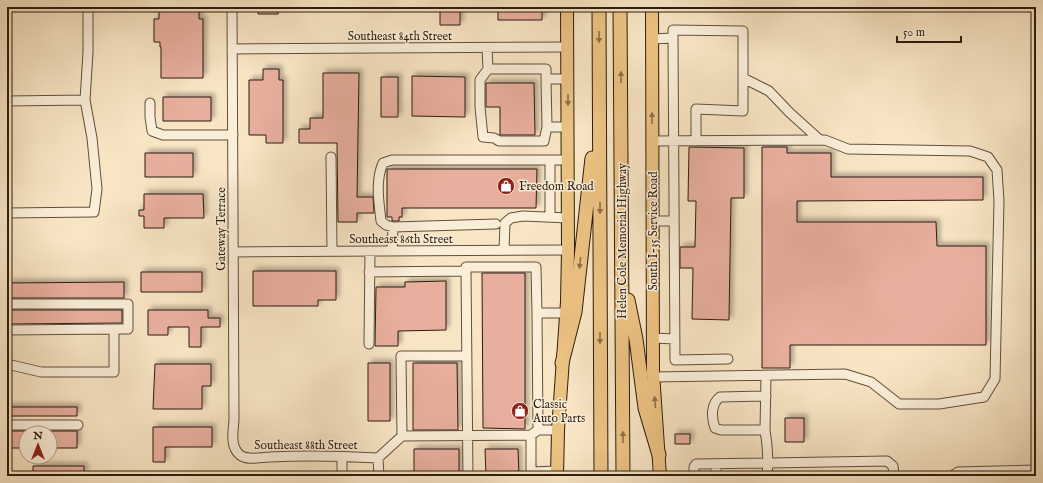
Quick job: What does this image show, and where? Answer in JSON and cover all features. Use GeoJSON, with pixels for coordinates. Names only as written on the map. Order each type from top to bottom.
{"type":"FeatureCollection","features":[{"type":"Feature","properties":{"kind":"highway","name":"Helen Cole Memorial Highway"},"geometry":{"type":"LineString","coordinates":[[599,7],[601,476]]}},
{"type":"Feature","properties":{"kind":"highway","name":"Helen Cole Memorial Highway"},"geometry":{"type":"LineString","coordinates":[[620,7],[623,476]]}},
{"type":"Feature","properties":{"kind":"highway"},"geometry":{"type":"LineString","coordinates":[[562,363],[575,312],[599,99]]}},
{"type":"Feature","properties":{"kind":"highway"},"geometry":{"type":"LineString","coordinates":[[622,270],[636,339],[645,408],[659,455]]}},
{"type":"Feature","properties":{"kind":"main road"},"geometry":{"type":"LineString","coordinates":[[557,474],[568,250],[567,7]]}},
{"type":"Feature","properties":{"kind":"main road","name":"South I-35 Service Road"},"geometry":{"type":"LineString","coordinates":[[652,7],[653,377],[660,476]]}},
{"type":"Feature","properties":{"kind":"street"},"geometry":{"type":"LineString","coordinates":[[7,213],[94,212],[98,188],[92,138],[85,100],[88,52],[88,7]]}},
{"type":"Feature","properties":{"kind":"street","name":"Gateway Terrace"},"geometry":{"type":"LineString","coordinates":[[232,7],[233,443],[236,451]]}},
{"type":"Feature","properties":{"kind":"street"},"geometry":{"type":"LineString","coordinates":[[676,377],[673,30],[743,31],[743,111],[696,109],[696,140]]}},
{"type":"Feature","properties":{"kind":"street"},"geometry":{"type":"LineString","coordinates":[[652,39],[673,38]]}},
{"type":"Feature","properties":{"kind":"street","name":"Southeast 84th Street"},"geometry":{"type":"LineString","coordinates":[[232,49],[568,47]]}},
{"type":"Feature","properties":{"kind":"street"},"geometry":{"type":"LineString","coordinates":[[487,48],[488,70],[480,80],[480,107],[483,137],[494,138],[499,141],[544,141],[548,127],[546,69],[488,70]]}},
{"type":"Feature","properties":{"kind":"street"},"geometry":{"type":"LineString","coordinates":[[743,78],[769,91],[790,113],[820,140]]}},
{"type":"Feature","properties":{"kind":"street"},"geometry":{"type":"LineString","coordinates":[[546,79],[567,79]]}},
{"type":"Feature","properties":{"kind":"street"},"geometry":{"type":"LineString","coordinates":[[7,101],[85,100]]}},
{"type":"Feature","properties":{"kind":"street"},"geometry":{"type":"LineString","coordinates":[[150,103],[152,131],[163,135],[233,135]]}},
{"type":"Feature","properties":{"kind":"street"},"geometry":{"type":"LineString","coordinates":[[548,127],[568,127]]}},
{"type":"Feature","properties":{"kind":"street"},"geometry":{"type":"LineString","coordinates":[[652,141],[825,140],[848,149],[970,151],[988,157],[997,170],[999,201],[996,379],[984,397],[938,404],[899,404],[871,382],[845,374],[653,377]]}},
{"type":"Feature","properties":{"kind":"street"},"geometry":{"type":"LineString","coordinates":[[331,156],[332,251]]}},
{"type":"Feature","properties":{"kind":"street"},"geometry":{"type":"LineString","coordinates":[[496,224],[393,227],[386,225],[381,221],[379,201],[379,172],[383,163],[392,160],[568,160]]}},
{"type":"Feature","properties":{"kind":"street"},"geometry":{"type":"LineString","coordinates":[[550,160],[550,217]]}},
{"type":"Feature","properties":{"kind":"street"},"geometry":{"type":"LineString","coordinates":[[504,250],[505,223],[511,218],[523,216],[568,218]]}},
{"type":"Feature","properties":{"kind":"street"},"geometry":{"type":"LineString","coordinates":[[652,221],[674,221]]}},
{"type":"Feature","properties":{"kind":"street"},"geometry":{"type":"LineString","coordinates":[[392,251],[393,227]]}},
{"type":"Feature","properties":{"kind":"street","name":"Southeast 86th Street"},"geometry":{"type":"LineString","coordinates":[[233,252],[568,250]]}},
{"type":"Feature","properties":{"kind":"street"},"geometry":{"type":"LineString","coordinates":[[369,344],[370,251]]}},
{"type":"Feature","properties":{"kind":"street"},"geometry":{"type":"LineString","coordinates":[[468,476],[466,267],[536,267],[538,313],[534,433],[531,474],[557,474]]}},
{"type":"Feature","properties":{"kind":"street"},"geometry":{"type":"LineString","coordinates":[[369,272],[466,272]]}},
{"type":"Feature","properties":{"kind":"street"},"geometry":{"type":"LineString","coordinates":[[7,304],[128,304],[128,329],[7,330]]}},
{"type":"Feature","properties":{"kind":"street"},"geometry":{"type":"LineString","coordinates":[[538,313],[566,313]]}},
{"type":"Feature","properties":{"kind":"street"},"geometry":{"type":"LineString","coordinates":[[7,364],[41,372],[114,372],[114,329]]}},
{"type":"Feature","properties":{"kind":"street"},"geometry":{"type":"LineString","coordinates":[[653,338],[675,339]]}},
{"type":"Feature","properties":{"kind":"street"},"geometry":{"type":"LineString","coordinates":[[402,436],[401,356],[467,356]]}},
{"type":"Feature","properties":{"kind":"street"},"geometry":{"type":"LineString","coordinates":[[676,360],[728,359]]}},
{"type":"Feature","properties":{"kind":"street"},"geometry":{"type":"LineString","coordinates":[[766,376],[765,430],[768,463],[767,476]]}},
{"type":"Feature","properties":{"kind":"street"},"geometry":{"type":"LineString","coordinates":[[765,430],[721,430],[715,428],[713,422],[713,406],[715,400],[720,397],[766,396]]}},
{"type":"Feature","properties":{"kind":"street"},"geometry":{"type":"LineString","coordinates":[[7,425],[78,425]]}},
{"type":"Feature","properties":{"kind":"street"},"geometry":{"type":"LineString","coordinates":[[379,476],[378,458],[402,436],[534,433],[558,430]]}},
{"type":"Feature","properties":{"kind":"street","name":"Southeast 88th Street"},"geometry":{"type":"LineString","coordinates":[[236,451],[242,456],[250,458],[378,458]]}},
{"type":"Feature","properties":{"kind":"street"},"geometry":{"type":"LineString","coordinates":[[342,457],[342,476]]}},
{"type":"Feature","properties":{"kind":"street"},"geometry":{"type":"LineString","coordinates":[[694,476],[694,467],[696,464],[887,462],[893,466],[894,476]]}},
{"type":"Feature","properties":{"kind":"street"},"geometry":{"type":"LineString","coordinates":[[716,464],[716,476]]}},
{"type":"Feature","properties":{"kind":"street"},"geometry":{"type":"LineString","coordinates":[[952,476],[958,472],[1036,470]]}},
{"type":"Feature","properties":{"kind":"building"},"geometry":{"type":"Polygon","coordinates":[[[159,7],[199,7],[199,19],[203,19],[203,78],[161,78],[161,47],[160,42],[154,42],[154,19],[159,19],[159,7]]]}},
{"type":"Feature","properties":{"kind":"building"},"geometry":{"type":"Polygon","coordinates":[[[258,7],[278,7],[278,14],[258,14],[258,7]]]}},
{"type":"Feature","properties":{"kind":"building"},"geometry":{"type":"Polygon","coordinates":[[[440,7],[460,7],[460,25],[440,25],[440,7]]]}},
{"type":"Feature","properties":{"kind":"building"},"geometry":{"type":"Polygon","coordinates":[[[498,7],[542,7],[542,20],[498,20],[498,7]]]}},
{"type":"Feature","properties":{"kind":"building"},"geometry":{"type":"Polygon","coordinates":[[[263,69],[279,69],[279,80],[283,80],[283,143],[266,143],[266,135],[249,135],[249,80],[263,80],[263,69]]]}},
{"type":"Feature","properties":{"kind":"building"},"geometry":{"type":"Polygon","coordinates":[[[323,73],[359,73],[357,197],[373,197],[374,213],[357,213],[357,222],[338,222],[337,143],[299,143],[299,129],[310,129],[310,118],[323,118],[323,73]]]}},
{"type":"Feature","properties":{"kind":"building"},"geometry":{"type":"Polygon","coordinates":[[[412,76],[465,77],[465,117],[412,116],[412,76]]]}},
{"type":"Feature","properties":{"kind":"building"},"geometry":{"type":"Polygon","coordinates":[[[381,77],[398,77],[398,117],[381,117],[381,77]]]}},
{"type":"Feature","properties":{"kind":"building"},"geometry":{"type":"Polygon","coordinates":[[[486,83],[534,83],[535,135],[500,135],[500,107],[486,107],[486,83]]]}},
{"type":"Feature","properties":{"kind":"building"},"geometry":{"type":"Polygon","coordinates":[[[163,97],[211,97],[211,121],[163,121],[163,97]]]}},
{"type":"Feature","properties":{"kind":"building"},"geometry":{"type":"Polygon","coordinates":[[[689,147],[744,148],[744,198],[731,198],[729,320],[692,319],[693,268],[680,268],[680,247],[695,247],[696,201],[688,201],[689,147]]]}},
{"type":"Feature","properties":{"kind":"building"},"geometry":{"type":"Polygon","coordinates":[[[762,147],[787,147],[787,153],[831,153],[831,177],[983,177],[983,200],[797,201],[797,222],[936,222],[937,246],[986,246],[986,345],[790,345],[790,368],[762,368],[762,147]]]}},
{"type":"Feature","properties":{"kind":"building"},"geometry":{"type":"Polygon","coordinates":[[[145,153],[193,153],[193,177],[145,177],[145,153]]]}},
{"type":"Feature","properties":{"kind":"building"},"geometry":{"type":"Polygon","coordinates":[[[387,169],[537,169],[536,208],[402,208],[402,217],[399,217],[399,221],[392,221],[392,217],[387,217],[387,169]]]}},
{"type":"Feature","properties":{"kind":"building"},"geometry":{"type":"Polygon","coordinates":[[[144,194],[203,194],[204,218],[164,218],[164,228],[144,228],[144,216],[139,216],[139,210],[144,210],[144,194]]]}},
{"type":"Feature","properties":{"kind":"building"},"geometry":{"type":"Polygon","coordinates":[[[253,271],[336,271],[336,300],[318,300],[318,306],[253,306],[253,271]]]}},
{"type":"Feature","properties":{"kind":"building"},"geometry":{"type":"Polygon","coordinates":[[[141,272],[202,272],[202,292],[141,292],[141,272]]]}},
{"type":"Feature","properties":{"kind":"building"},"geometry":{"type":"Polygon","coordinates":[[[482,273],[525,273],[525,429],[483,428],[482,273]]]}},
{"type":"Feature","properties":{"kind":"building"},"geometry":{"type":"Polygon","coordinates":[[[446,281],[446,330],[398,331],[398,346],[375,346],[376,287],[405,287],[405,282],[446,281]]]}},
{"type":"Feature","properties":{"kind":"building"},"geometry":{"type":"Polygon","coordinates":[[[124,282],[124,298],[7,298],[7,283],[124,282]]]}},
{"type":"Feature","properties":{"kind":"building"},"geometry":{"type":"Polygon","coordinates":[[[7,310],[122,310],[122,323],[7,324],[7,310]]]}},
{"type":"Feature","properties":{"kind":"building"},"geometry":{"type":"Polygon","coordinates":[[[148,310],[208,310],[208,318],[220,318],[220,327],[201,327],[201,347],[189,347],[189,327],[168,327],[168,335],[148,335],[148,310]]]}},
{"type":"Feature","properties":{"kind":"building"},"geometry":{"type":"Polygon","coordinates":[[[368,363],[390,363],[390,421],[368,421],[368,363]]]}},
{"type":"Feature","properties":{"kind":"building"},"geometry":{"type":"Polygon","coordinates":[[[413,363],[457,363],[458,430],[413,430],[413,363]]]}},
{"type":"Feature","properties":{"kind":"building"},"geometry":{"type":"Polygon","coordinates":[[[155,364],[211,364],[211,386],[202,386],[202,409],[153,409],[155,364]]]}},
{"type":"Feature","properties":{"kind":"building"},"geometry":{"type":"Polygon","coordinates":[[[7,407],[77,407],[77,416],[7,416],[7,407]]]}},
{"type":"Feature","properties":{"kind":"building"},"geometry":{"type":"Polygon","coordinates":[[[785,418],[804,418],[804,442],[785,442],[785,418]]]}},
{"type":"Feature","properties":{"kind":"building"},"geometry":{"type":"Polygon","coordinates":[[[153,427],[212,427],[212,447],[165,447],[165,462],[153,462],[153,427]]]}},
{"type":"Feature","properties":{"kind":"building"},"geometry":{"type":"Polygon","coordinates":[[[7,431],[18,431],[18,448],[7,448],[7,431]]]}},
{"type":"Feature","properties":{"kind":"building"},"geometry":{"type":"Polygon","coordinates":[[[58,431],[77,431],[77,448],[58,448],[58,431]]]}},
{"type":"Feature","properties":{"kind":"building"},"geometry":{"type":"Polygon","coordinates":[[[675,434],[690,434],[690,444],[675,444],[675,434]]]}},
{"type":"Feature","properties":{"kind":"building"},"geometry":{"type":"Polygon","coordinates":[[[414,449],[459,449],[459,476],[414,476],[414,449]]]}},
{"type":"Feature","properties":{"kind":"building"},"geometry":{"type":"Polygon","coordinates":[[[485,449],[518,449],[519,476],[486,476],[485,449]]]}},
{"type":"Feature","properties":{"kind":"building"},"geometry":{"type":"Polygon","coordinates":[[[33,466],[84,466],[84,476],[33,476],[33,466]]]}},
{"type":"Feature","properties":{"kind":"place","name":"Freedom Road"},"geometry":{"type":"Point","coordinates":[506,186]}},
{"type":"Feature","properties":{"kind":"place","name":"Classic Auto Parts"},"geometry":{"type":"Point","coordinates":[520,411]}}]}
